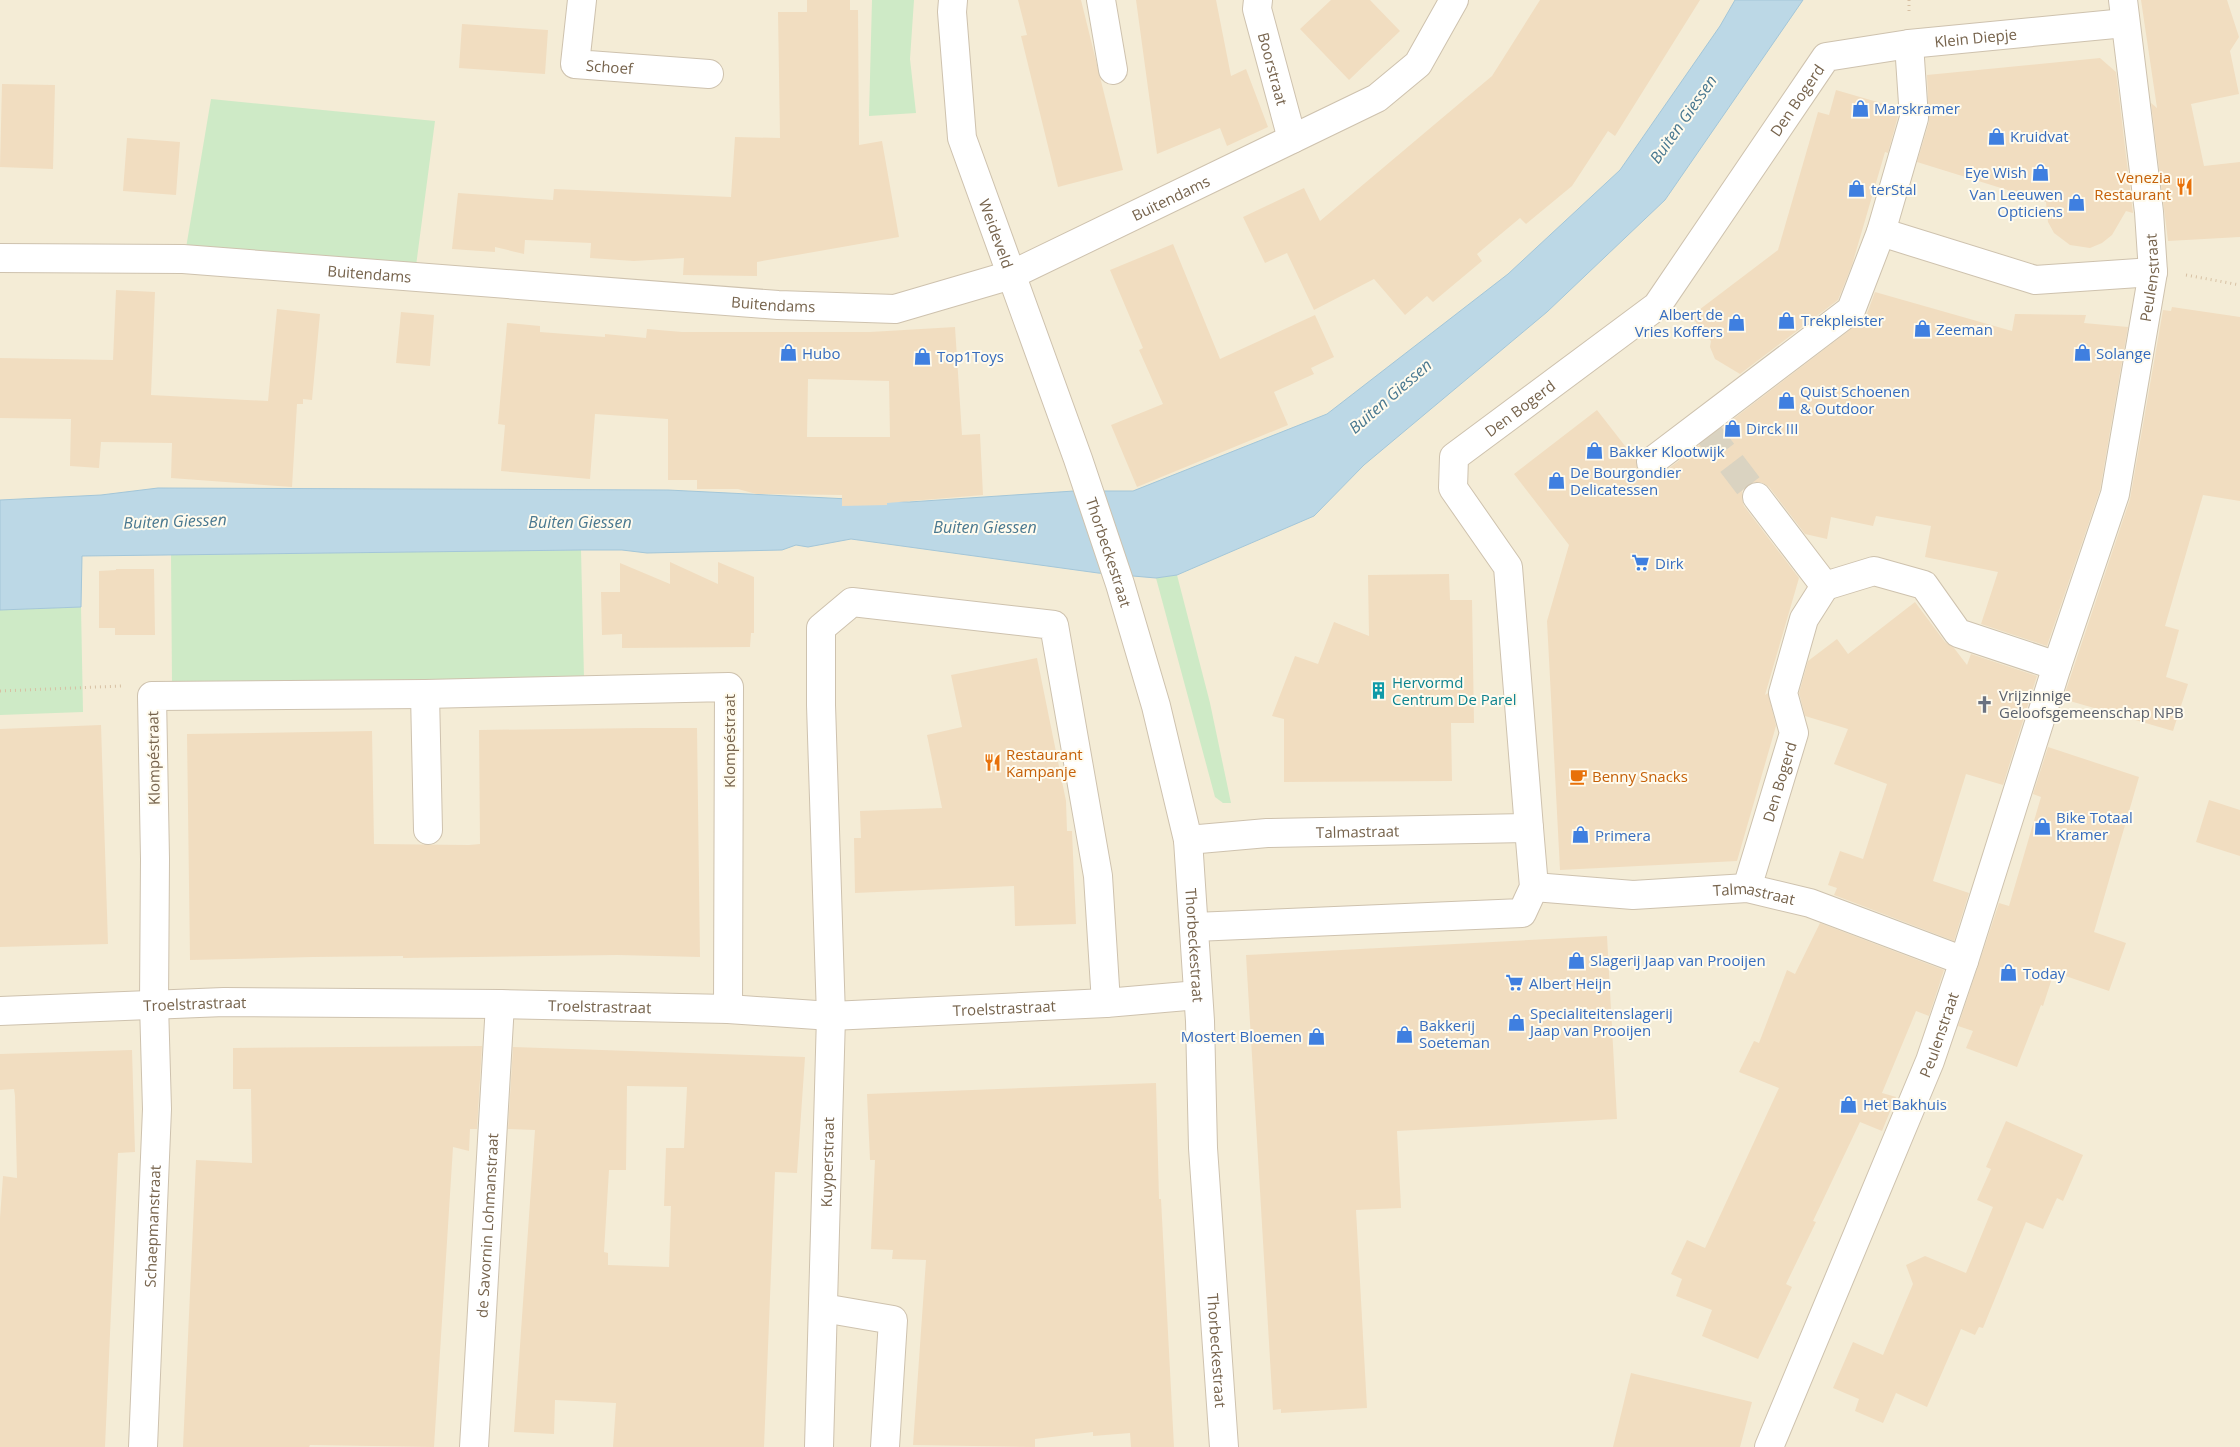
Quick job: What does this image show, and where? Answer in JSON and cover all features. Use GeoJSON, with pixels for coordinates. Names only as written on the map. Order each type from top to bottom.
{"type":"FeatureCollection","features":[{"type":"Feature","properties":{"kind":"street","name":"Schoef"},"geometry":{"type":"LineString","coordinates":[[582,0],[574,64],[709,74]]}},
{"type":"Feature","properties":{"kind":"street","name":"Weideveld"},"geometry":{"type":"LineString","coordinates":[[954,0],[952,12],[962,138],[1078,459]]}},
{"type":"Feature","properties":{"kind":"street"},"geometry":{"type":"LineString","coordinates":[[1101,0],[1113,70]]}},
{"type":"Feature","properties":{"kind":"street","name":"Boorstraat"},"geometry":{"type":"LineString","coordinates":[[1258,0],[1257,9],[1292,139]]}},
{"type":"Feature","properties":{"kind":"street","name":"Buitendams"},"geometry":{"type":"LineString","coordinates":[[0,258],[183,259],[778,305],[895,309],[1011,275],[1377,98],[1418,64],[1454,0]]}},
{"type":"Feature","properties":{"kind":"street","name":"Klein Diepje"},"geometry":{"type":"LineString","coordinates":[[1826,57],[2124,11]]}},
{"type":"Feature","properties":{"kind":"street","name":"Peulenstraat"},"geometry":{"type":"LineString","coordinates":[[1769,1447],[1930,1061],[1964,961],[2056,666],[2114,494],[2154,272],[2149,212],[2124,11]]}},
{"type":"Feature","properties":{"kind":"street"},"geometry":{"type":"LineString","coordinates":[[1651,462],[1704,427],[1851,310],[1881,232],[1914,118],[1909,44]]}},
{"type":"Feature","properties":{"kind":"street","name":"Den Bogerd"},"geometry":{"type":"LineString","coordinates":[[1529,828],[1508,567],[1453,488],[1454,457],[1657,306],[1826,57]]}},
{"type":"Feature","properties":{"kind":"street"},"geometry":{"type":"LineString","coordinates":[[1881,232],[2035,280],[2154,272]]}},
{"type":"Feature","properties":{"kind":"street","name":"Thorbeckestraat"},"geometry":{"type":"LineString","coordinates":[[1078,459],[1120,584],[1156,706],[1188,840],[1198,995],[1203,1148],[1224,1447]]}},
{"type":"Feature","properties":{"kind":"street"},"geometry":{"type":"LineString","coordinates":[[1757,496],[1825,586],[1874,571],[1924,585],[1958,633],[2056,666]]}},
{"type":"Feature","properties":{"kind":"street","name":"Den Bogerd"},"geometry":{"type":"LineString","coordinates":[[1747,888],[1794,733],[1783,693],[1804,619],[1825,586]]}},
{"type":"Feature","properties":{"kind":"street","name":"Kuyperstraat"},"geometry":{"type":"LineString","coordinates":[[819,1447],[831,1016],[821,705],[822,628],[852,602],[1054,625],[1098,876],[1106,1003]]}},
{"type":"Feature","properties":{"kind":"street","name":"Klompéstraat"},"geometry":{"type":"LineString","coordinates":[[154,1004],[155,859],[152,696],[425,694],[729,687],[728,1009]]}},
{"type":"Feature","properties":{"kind":"street"},"geometry":{"type":"LineString","coordinates":[[425,694],[428,830]]}},
{"type":"Feature","properties":{"kind":"street"},"geometry":{"type":"LineString","coordinates":[[1194,927],[1522,913],[1534,887],[1529,828]]}},
{"type":"Feature","properties":{"kind":"street","name":"Talmastraat"},"geometry":{"type":"LineString","coordinates":[[1188,840],[1266,834],[1529,828]]}},
{"type":"Feature","properties":{"kind":"street","name":"Talmastraat"},"geometry":{"type":"LineString","coordinates":[[1534,887],[1633,895],[1747,888],[1810,903],[1964,961]]}},
{"type":"Feature","properties":{"kind":"street","name":"Troelstrastraat"},"geometry":{"type":"LineString","coordinates":[[0,1011],[224,1002],[500,1004],[728,1009],[831,1016],[1106,1003],[1198,995]]}},
{"type":"Feature","properties":{"kind":"street","name":"Schaepmanstraat"},"geometry":{"type":"LineString","coordinates":[[143,1447],[157,1109],[154,1004]]}},
{"type":"Feature","properties":{"kind":"street","name":"de Savornin Lohmanstraat"},"geometry":{"type":"LineString","coordinates":[[474,1447],[500,1004]]}},
{"type":"Feature","properties":{"kind":"street"},"geometry":{"type":"LineString","coordinates":[[823,1308],[893,1320],[885,1447]]}},
{"type":"Feature","properties":{"kind":"path"},"geometry":{"type":"LineString","coordinates":[[2184,275],[2240,285]]}},
{"type":"Feature","properties":{"kind":"path"},"geometry":{"type":"LineString","coordinates":[[0,691],[133,685],[152,696]]}},
{"type":"Feature","properties":{"kind":"shaded area"},"geometry":{"type":"Polygon","coordinates":[[[0,0],[2240,0],[2240,1447],[0,1447],[0,0]]]}},
{"type":"Feature","properties":{"kind":"green space"},"geometry":{"type":"Polygon","coordinates":[[[872,0],[914,0],[910,59],[916,113],[869,116],[872,0]]]}},
{"type":"Feature","properties":{"kind":"green space"},"geometry":{"type":"Polygon","coordinates":[[[211,99],[435,121],[416,266],[186,248],[211,99]]]}},
{"type":"Feature","properties":{"kind":"green space"},"geometry":{"type":"Polygon","coordinates":[[[581,550],[584,678],[172,683],[171,555],[581,550]]]}},
{"type":"Feature","properties":{"kind":"green space"},"geometry":{"type":"Polygon","coordinates":[[[1177,575],[1210,703],[1231,803],[1223,803],[1215,797],[1156,578],[1177,575]]]}},
{"type":"Feature","properties":{"kind":"green space"},"geometry":{"type":"Polygon","coordinates":[[[81,607],[83,712],[0,715],[0,610],[81,607]]]}},
{"type":"Feature","properties":{"kind":"water","name":"Buiten Giessen"},"geometry":{"type":"Polygon","coordinates":[[[1735,0],[1803,0],[1665,200],[1547,312],[1364,465],[1314,516],[1177,575],[1156,578],[1098,573],[851,539],[808,547],[796,545],[782,550],[647,553],[622,550],[581,550],[82,556],[81,607],[0,610],[0,500],[101,495],[158,488],[668,490],[909,502],[1074,491],[1133,491],[1327,414],[1508,274],[1620,170],[1720,26],[1735,0]]]}},
{"type":"Feature","properties":{"kind":"building"},"geometry":{"type":"Polygon","coordinates":[[[807,0],[850,0],[850,10],[858,10],[859,145],[882,141],[899,237],[757,262],[757,276],[683,275],[684,258],[634,261],[590,258],[591,243],[525,240],[524,254],[495,247],[495,252],[452,249],[458,193],[553,200],[554,189],[731,197],[735,137],[780,138],[778,12],[807,12],[807,0]]]}},
{"type":"Feature","properties":{"kind":"building"},"geometry":{"type":"Polygon","coordinates":[[[1018,0],[1081,0],[1123,170],[1058,187],[1021,36],[1027,35],[1018,0]]]}},
{"type":"Feature","properties":{"kind":"building"},"geometry":{"type":"Polygon","coordinates":[[[1136,0],[1216,0],[1231,76],[1246,69],[1268,127],[1227,146],[1220,128],[1157,154],[1136,0]]]}},
{"type":"Feature","properties":{"kind":"building"},"geometry":{"type":"Polygon","coordinates":[[[1331,0],[1370,0],[1400,31],[1349,80],[1300,29],[1331,0]]]}},
{"type":"Feature","properties":{"kind":"building"},"geometry":{"type":"Polygon","coordinates":[[[1540,0],[1700,0],[1615,136],[1608,131],[1572,186],[1526,224],[1520,218],[1477,254],[1482,261],[1433,302],[1427,296],[1405,315],[1374,279],[1314,310],[1287,253],[1265,263],[1243,217],[1304,188],[1320,221],[1492,76],[1540,0]]]}},
{"type":"Feature","properties":{"kind":"building"},"geometry":{"type":"Polygon","coordinates":[[[2141,0],[2227,0],[2239,37],[2230,51],[2239,94],[2191,104],[2204,166],[2240,162],[2240,237],[2168,241],[2151,103],[2157,108],[2141,0]]]}},
{"type":"Feature","properties":{"kind":"building"},"geometry":{"type":"Polygon","coordinates":[[[462,24],[548,30],[545,74],[459,68],[462,24]]]}},
{"type":"Feature","properties":{"kind":"building"},"geometry":{"type":"Polygon","coordinates":[[[2100,58],[2116,72],[2133,213],[2126,211],[2112,235],[2102,243],[2090,248],[2070,245],[2054,233],[2048,222],[2046,202],[1917,162],[1929,122],[1927,75],[2100,58]]]}},
{"type":"Feature","properties":{"kind":"building"},"geometry":{"type":"Polygon","coordinates":[[[2,84],[55,85],[53,169],[0,167],[2,84]]]}},
{"type":"Feature","properties":{"kind":"building"},"geometry":{"type":"Polygon","coordinates":[[[1836,90],[1898,108],[1898,116],[1888,153],[1885,152],[1852,265],[1838,300],[1740,374],[1715,359],[1710,347],[1711,341],[1691,316],[1778,250],[1818,112],[1829,115],[1836,90]]]}},
{"type":"Feature","properties":{"kind":"building"},"geometry":{"type":"Polygon","coordinates":[[[127,138],[180,142],[176,195],[123,191],[127,138]]]}},
{"type":"Feature","properties":{"kind":"building"},"geometry":{"type":"Polygon","coordinates":[[[1173,244],[1220,359],[1315,315],[1334,357],[1311,368],[1314,374],[1274,392],[1288,425],[1137,487],[1111,425],[1163,404],[1139,350],[1143,348],[1110,270],[1173,244]]]}},
{"type":"Feature","properties":{"kind":"building"},"geometry":{"type":"Polygon","coordinates":[[[116,290],[155,292],[151,395],[268,401],[277,309],[320,314],[312,400],[303,399],[303,404],[297,404],[292,487],[171,478],[172,443],[101,442],[99,468],[70,466],[71,419],[0,418],[0,358],[113,360],[116,290]]]}},
{"type":"Feature","properties":{"kind":"building"},"geometry":{"type":"Polygon","coordinates":[[[1875,292],[2012,331],[2015,314],[2086,315],[2084,323],[2128,327],[2100,490],[2047,646],[1981,624],[1998,572],[1925,557],[1931,526],[1876,516],[1873,526],[1831,517],[1827,539],[1805,534],[1769,487],[1763,483],[1755,482],[1748,484],[1742,491],[1744,506],[1799,578],[1765,695],[1768,693],[1776,726],[1737,861],[1560,870],[1547,621],[1569,545],[1514,474],[1597,410],[1636,460],[1639,472],[1645,477],[1652,478],[1660,475],[1860,322],[1866,316],[1875,292]]]}},
{"type":"Feature","properties":{"kind":"building"},"geometry":{"type":"Polygon","coordinates":[[[2172,307],[2240,317],[2240,501],[2203,495],[2165,626],[2179,630],[2166,677],[2188,684],[2173,731],[2063,699],[2130,499],[2163,310],[2171,311],[2172,307]]]}},
{"type":"Feature","properties":{"kind":"building"},"geometry":{"type":"Polygon","coordinates":[[[401,312],[434,315],[430,366],[396,363],[401,312]]]}},
{"type":"Feature","properties":{"kind":"building"},"geometry":{"type":"Polygon","coordinates":[[[507,323],[540,326],[540,332],[605,337],[605,334],[646,338],[647,329],[682,332],[870,332],[955,327],[962,435],[980,434],[983,495],[887,503],[887,505],[842,506],[842,495],[756,494],[738,489],[697,489],[697,480],[668,480],[668,419],[595,414],[590,479],[501,471],[505,425],[498,424],[507,323]],[[808,379],[807,437],[890,437],[889,381],[808,379]]]}},
{"type":"Feature","properties":{"kind":"building"},"geometry":{"type":"Polygon","coordinates":[[[670,562],[718,584],[718,562],[754,577],[754,633],[751,633],[750,647],[622,648],[622,634],[602,635],[601,592],[620,592],[620,563],[670,584],[670,562]]]}},
{"type":"Feature","properties":{"kind":"building"},"geometry":{"type":"Polygon","coordinates":[[[154,569],[155,635],[115,635],[115,628],[99,628],[99,571],[154,569]]]}},
{"type":"Feature","properties":{"kind":"building","name":"Hervormd Centrum De Parel"},"geometry":{"type":"Polygon","coordinates":[[[1449,574],[1450,600],[1472,600],[1474,723],[1451,723],[1452,781],[1284,782],[1284,719],[1272,716],[1295,656],[1318,664],[1334,622],[1369,636],[1368,575],[1449,574]]]}},
{"type":"Feature","properties":{"kind":"building"},"geometry":{"type":"Polygon","coordinates":[[[1915,602],[1945,642],[1954,648],[1967,665],[1971,654],[2037,676],[2003,785],[1966,774],[1933,881],[1969,893],[1954,941],[1834,895],[1837,888],[1828,885],[1840,851],[1863,859],[1887,784],[1834,764],[1848,729],[1805,716],[1799,693],[1808,661],[1837,639],[1848,654],[1915,602]]]}},
{"type":"Feature","properties":{"kind":"building"},"geometry":{"type":"Polygon","coordinates":[[[1037,658],[1066,801],[1067,831],[1072,831],[1076,924],[1015,926],[1014,886],[855,893],[854,838],[861,838],[860,811],[942,808],[927,735],[962,727],[951,675],[1037,658]]]}},
{"type":"Feature","properties":{"kind":"building"},"geometry":{"type":"Polygon","coordinates":[[[101,725],[108,944],[0,947],[0,729],[101,725]]]}},
{"type":"Feature","properties":{"kind":"building"},"geometry":{"type":"Polygon","coordinates":[[[697,728],[700,957],[617,955],[403,958],[403,956],[190,960],[187,734],[372,731],[374,844],[469,845],[480,844],[479,730],[697,728]]]}},
{"type":"Feature","properties":{"kind":"building"},"geometry":{"type":"Polygon","coordinates":[[[2048,747],[2139,777],[2094,932],[2126,943],[2109,991],[2054,972],[2043,1006],[2041,1005],[2017,1067],[1966,1048],[1973,1031],[1958,1026],[1999,903],[2009,906],[2041,797],[2033,794],[2048,747]]]}},
{"type":"Feature","properties":{"kind":"building"},"geometry":{"type":"Polygon","coordinates":[[[2209,800],[2240,810],[2240,856],[2196,842],[2209,800]]]}},
{"type":"Feature","properties":{"kind":"building"},"geometry":{"type":"Polygon","coordinates":[[[1820,923],[1944,970],[1929,1016],[1916,1011],[1882,1093],[1896,1097],[1882,1131],[1860,1122],[1813,1221],[1816,1222],[1786,1284],[1792,1287],[1758,1359],[1702,1336],[1712,1310],[1676,1296],[1682,1279],[1671,1274],[1687,1240],[1705,1248],[1779,1088],[1739,1072],[1754,1041],[1759,1043],[1787,970],[1795,974],[1820,923]]]}},
{"type":"Feature","properties":{"kind":"building"},"geometry":{"type":"Polygon","coordinates":[[[1607,936],[1617,1119],[1397,1131],[1401,1208],[1356,1210],[1367,1408],[1281,1413],[1281,1409],[1273,1410],[1246,955],[1607,936]]]}},
{"type":"Feature","properties":{"kind":"building"},"geometry":{"type":"Polygon","coordinates":[[[482,1046],[477,1129],[470,1129],[469,1151],[453,1147],[434,1447],[310,1445],[309,1447],[183,1447],[196,1160],[252,1163],[251,1089],[233,1089],[233,1048],[482,1046]]]}},
{"type":"Feature","properties":{"kind":"building"},"geometry":{"type":"Polygon","coordinates":[[[513,1047],[805,1057],[797,1173],[775,1172],[764,1447],[613,1447],[616,1403],[555,1400],[554,1434],[514,1432],[535,1130],[508,1129],[513,1047]],[[627,1086],[626,1170],[609,1170],[604,1252],[608,1253],[608,1265],[669,1267],[671,1206],[664,1206],[666,1148],[684,1148],[687,1087],[627,1086]]]}},
{"type":"Feature","properties":{"kind":"building"},"geometry":{"type":"Polygon","coordinates":[[[132,1050],[135,1152],[118,1153],[105,1447],[0,1447],[0,1218],[3,1176],[17,1178],[15,1096],[14,1089],[0,1090],[0,1054],[132,1050]]]}},
{"type":"Feature","properties":{"kind":"building"},"geometry":{"type":"Polygon","coordinates":[[[1156,1083],[1159,1199],[1161,1199],[1174,1447],[1131,1447],[1130,1433],[1093,1436],[1093,1432],[1035,1439],[1035,1447],[913,1445],[926,1260],[892,1259],[893,1250],[871,1249],[875,1160],[870,1160],[867,1094],[1156,1083]]]}},
{"type":"Feature","properties":{"kind":"building"},"geometry":{"type":"Polygon","coordinates":[[[2006,1121],[2083,1155],[2063,1201],[2057,1198],[2043,1229],[2026,1222],[1983,1328],[1979,1327],[1975,1335],[1961,1329],[1927,1407],[1896,1393],[1883,1423],[1855,1411],[1859,1399],[1833,1388],[1853,1342],[1883,1355],[1913,1284],[1906,1265],[1925,1256],[1966,1273],[1993,1207],[1977,1200],[1991,1169],[1986,1167],[2006,1121]]]}},
{"type":"Feature","properties":{"kind":"building"},"geometry":{"type":"Polygon","coordinates":[[[1631,1373],[1752,1402],[1740,1447],[1613,1447],[1631,1373]]]}},
{"type":"Feature","properties":{"kind":"tunnel"},"geometry":{"type":"LineString","coordinates":[[1706,430],[1757,497]]}},
{"type":"Feature","properties":{"kind":"place","name":"Marskramer"},"geometry":{"type":"Point","coordinates":[1860,108]}},
{"type":"Feature","properties":{"kind":"place","name":"Kruidvat"},"geometry":{"type":"Point","coordinates":[1996,136]}},
{"type":"Feature","properties":{"kind":"place","name":"Eye Wish"},"geometry":{"type":"Point","coordinates":[2041,172]}},
{"type":"Feature","properties":{"kind":"place","name":"Venezia Restaurant"},"geometry":{"type":"Point","coordinates":[2185,186]}},
{"type":"Feature","properties":{"kind":"place","name":"terStal"},"geometry":{"type":"Point","coordinates":[1857,189]}},
{"type":"Feature","properties":{"kind":"place","name":"Van Leeuwen Opticiens"},"geometry":{"type":"Point","coordinates":[2077,203]}},
{"type":"Feature","properties":{"kind":"place","name":"Trekpleister"},"geometry":{"type":"Point","coordinates":[1787,320]}},
{"type":"Feature","properties":{"kind":"place","name":"Albert de Vries Koffers"},"geometry":{"type":"Point","coordinates":[1737,323]}},
{"type":"Feature","properties":{"kind":"place","name":"Zeeman"},"geometry":{"type":"Point","coordinates":[1922,329]}},
{"type":"Feature","properties":{"kind":"place","name":"Hubo"},"geometry":{"type":"Point","coordinates":[788,353]}},
{"type":"Feature","properties":{"kind":"place","name":"Solange"},"geometry":{"type":"Point","coordinates":[2082,353]}},
{"type":"Feature","properties":{"kind":"place","name":"Top1Toys"},"geometry":{"type":"Point","coordinates":[923,356]}},
{"type":"Feature","properties":{"kind":"place","name":"Quist Schoenen & Outdoor"},"geometry":{"type":"Point","coordinates":[1786,400]}},
{"type":"Feature","properties":{"kind":"place","name":"Dirck III"},"geometry":{"type":"Point","coordinates":[1732,428]}},
{"type":"Feature","properties":{"kind":"place","name":"Bakker Klootwijk"},"geometry":{"type":"Point","coordinates":[1595,451]}},
{"type":"Feature","properties":{"kind":"place","name":"De Bourgondier Delicatessen"},"geometry":{"type":"Point","coordinates":[1556,481]}},
{"type":"Feature","properties":{"kind":"place","name":"Dirk"},"geometry":{"type":"Point","coordinates":[1641,563]}},
{"type":"Feature","properties":{"kind":"place","name":"Hervormd Centrum De Parel"},"geometry":{"type":"Point","coordinates":[1378,691]}},
{"type":"Feature","properties":{"kind":"place","name":"Vrijzinnige Geloofsgemeenschap NPB"},"geometry":{"type":"Point","coordinates":[1985,704]}},
{"type":"Feature","properties":{"kind":"place","name":"Restaurant Kampanje"},"geometry":{"type":"Point","coordinates":[992,763]}},
{"type":"Feature","properties":{"kind":"place","name":"Benny Snacks"},"geometry":{"type":"Point","coordinates":[1578,776]}},
{"type":"Feature","properties":{"kind":"place","name":"Bike Totaal Kramer"},"geometry":{"type":"Point","coordinates":[2042,826]}},
{"type":"Feature","properties":{"kind":"place","name":"Primera"},"geometry":{"type":"Point","coordinates":[1581,835]}},
{"type":"Feature","properties":{"kind":"place","name":"Slagerij Jaap van Prooijen"},"geometry":{"type":"Point","coordinates":[1576,960]}},
{"type":"Feature","properties":{"kind":"place","name":"Today"},"geometry":{"type":"Point","coordinates":[2009,973]}},
{"type":"Feature","properties":{"kind":"place","name":"Albert Heijn"},"geometry":{"type":"Point","coordinates":[1515,983]}},
{"type":"Feature","properties":{"kind":"place","name":"Specialiteitenslagerij Jaap van Prooijen"},"geometry":{"type":"Point","coordinates":[1516,1022]}},
{"type":"Feature","properties":{"kind":"place","name":"Bakkerij Soeteman"},"geometry":{"type":"Point","coordinates":[1405,1034]}},
{"type":"Feature","properties":{"kind":"place","name":"Mostert Bloemen"},"geometry":{"type":"Point","coordinates":[1316,1036]}},
{"type":"Feature","properties":{"kind":"place","name":"Het Bakhuis"},"geometry":{"type":"Point","coordinates":[1849,1104]}}]}
